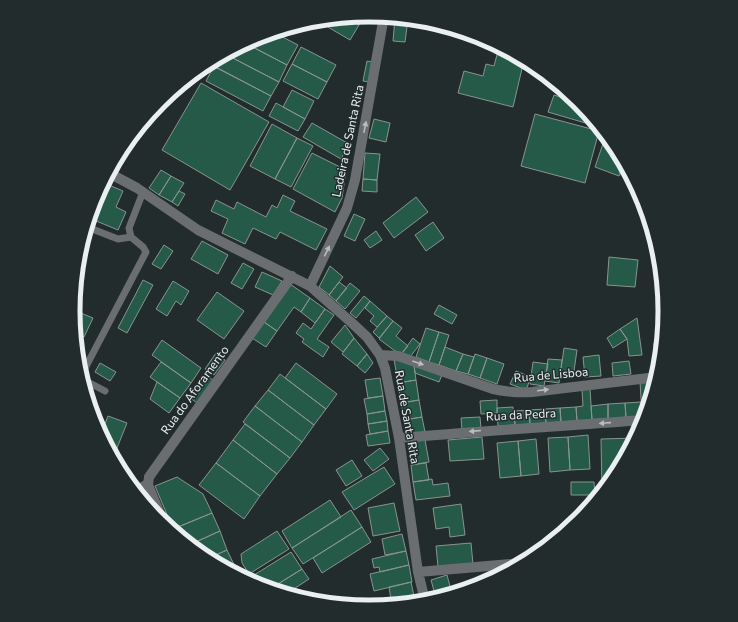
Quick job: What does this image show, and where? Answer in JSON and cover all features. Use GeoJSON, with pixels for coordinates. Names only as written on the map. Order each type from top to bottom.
{"type":"FeatureCollection","features":[{"type":"Feature","properties":{"kind":"street","name":"Ladeira de Santa Rita"},"geometry":{"type":"LineString","coordinates":[[310,286],[336,235],[347,208],[355,180],[383,23]]}},
{"type":"Feature","properties":{"kind":"street","name":"Rua de Santa Rita"},"geometry":{"type":"LineString","coordinates":[[114,176],[143,192],[198,230],[310,286],[367,337],[380,355],[385,368],[399,438],[418,572],[423,594]]}},
{"type":"Feature","properties":{"kind":"street","name":"Rua do Aforamento"},"geometry":{"type":"LineString","coordinates":[[148,482],[154,469],[292,276]]}},
{"type":"Feature","properties":{"kind":"street","name":"Rua de Lisboa"},"geometry":{"type":"LineString","coordinates":[[380,355],[398,356],[493,389],[513,392],[532,392],[650,377]]}},
{"type":"Feature","properties":{"kind":"street","name":"Rua da Pedra"},"geometry":{"type":"LineString","coordinates":[[399,438],[637,421]]}},
{"type":"Feature","properties":{"kind":"street"},"geometry":{"type":"LineString","coordinates":[[148,482],[158,508]]}},
{"type":"Feature","properties":{"kind":"street"},"geometry":{"type":"LineString","coordinates":[[418,572],[507,564]]}},
{"type":"Feature","properties":{"kind":"lane"},"geometry":{"type":"LineString","coordinates":[[86,367],[146,252],[143,247],[131,237],[129,228],[143,192]]}},
{"type":"Feature","properties":{"kind":"lane"},"geometry":{"type":"LineString","coordinates":[[92,229],[118,239],[131,237]]}},
{"type":"Feature","properties":{"kind":"lane"},"geometry":{"type":"LineString","coordinates":[[89,381],[105,390]]}},
{"type":"Feature","properties":{"kind":"lane"},"geometry":{"type":"LineString","coordinates":[[140,487],[148,482]]}},
{"type":"Feature","properties":{"kind":"building"},"geometry":{"type":"Polygon","coordinates":[[[355,23],[359,25],[350,40],[325,25],[355,23]]]}},
{"type":"Feature","properties":{"kind":"building"},"geometry":{"type":"Polygon","coordinates":[[[395,23],[407,24],[405,42],[393,41],[395,23]]]}},
{"type":"Feature","properties":{"kind":"building"},"geometry":{"type":"Polygon","coordinates":[[[280,36],[298,45],[287,65],[252,47],[280,36]]]}},
{"type":"Feature","properties":{"kind":"building"},"geometry":{"type":"Polygon","coordinates":[[[252,47],[287,65],[279,82],[231,57],[252,47]]]}},
{"type":"Feature","properties":{"kind":"building"},"geometry":{"type":"Polygon","coordinates":[[[301,47],[336,65],[327,82],[292,64],[301,47]]]}},
{"type":"Feature","properties":{"kind":"building"},"geometry":{"type":"Polygon","coordinates":[[[498,52],[523,66],[513,107],[458,93],[464,71],[483,76],[486,64],[494,66],[498,52]]]}},
{"type":"Feature","properties":{"kind":"building"},"geometry":{"type":"Polygon","coordinates":[[[231,57],[279,82],[271,96],[215,67],[231,57]]]}},
{"type":"Feature","properties":{"kind":"building"},"geometry":{"type":"Polygon","coordinates":[[[367,61],[373,62],[369,82],[363,81],[367,61]]]}},
{"type":"Feature","properties":{"kind":"building"},"geometry":{"type":"Polygon","coordinates":[[[292,64],[327,82],[318,99],[283,81],[292,64]]]}},
{"type":"Feature","properties":{"kind":"building"},"geometry":{"type":"Polygon","coordinates":[[[215,67],[271,96],[263,111],[206,81],[213,68],[215,67]]]}},
{"type":"Feature","properties":{"kind":"building"},"geometry":{"type":"Polygon","coordinates":[[[201,83],[269,122],[230,190],[162,150],[201,83]]]}},
{"type":"Feature","properties":{"kind":"building"},"geometry":{"type":"Polygon","coordinates":[[[292,90],[314,101],[305,119],[283,107],[292,90]]]}},
{"type":"Feature","properties":{"kind":"building"},"geometry":{"type":"Polygon","coordinates":[[[554,95],[564,98],[589,124],[548,112],[554,95]]]}},
{"type":"Feature","properties":{"kind":"building"},"geometry":{"type":"Polygon","coordinates":[[[276,103],[305,119],[298,131],[269,116],[276,103]]]}},
{"type":"Feature","properties":{"kind":"building"},"geometry":{"type":"Polygon","coordinates":[[[535,114],[594,130],[598,135],[585,183],[521,166],[535,114]]]}},
{"type":"Feature","properties":{"kind":"building"},"geometry":{"type":"Polygon","coordinates":[[[374,119],[390,123],[386,142],[369,138],[374,119]]]}},
{"type":"Feature","properties":{"kind":"building"},"geometry":{"type":"Polygon","coordinates":[[[312,123],[349,144],[341,159],[303,137],[312,123]]]}},
{"type":"Feature","properties":{"kind":"building"},"geometry":{"type":"Polygon","coordinates":[[[272,124],[297,138],[275,179],[250,166],[272,124]]]}},
{"type":"Feature","properties":{"kind":"building"},"geometry":{"type":"Polygon","coordinates":[[[297,138],[313,146],[291,187],[275,179],[297,138]]]}},
{"type":"Feature","properties":{"kind":"building"},"geometry":{"type":"Polygon","coordinates":[[[603,142],[621,171],[619,176],[595,167],[603,142]]]}},
{"type":"Feature","properties":{"kind":"building"},"geometry":{"type":"Polygon","coordinates":[[[312,153],[346,170],[342,198],[335,212],[293,189],[312,153]]]}},
{"type":"Feature","properties":{"kind":"building"},"geometry":{"type":"Polygon","coordinates":[[[365,153],[380,154],[377,180],[363,179],[365,153]]]}},
{"type":"Feature","properties":{"kind":"building"},"geometry":{"type":"Polygon","coordinates":[[[161,170],[171,176],[159,195],[149,188],[161,170]]]}},
{"type":"Feature","properties":{"kind":"building"},"geometry":{"type":"Polygon","coordinates":[[[171,176],[184,183],[172,202],[159,195],[171,176]]]}},
{"type":"Feature","properties":{"kind":"building"},"geometry":{"type":"Polygon","coordinates":[[[363,179],[377,180],[377,192],[362,191],[363,179]]]}},
{"type":"Feature","properties":{"kind":"building"},"geometry":{"type":"Polygon","coordinates":[[[109,185],[123,191],[116,207],[126,212],[118,230],[94,220],[109,185]]]}},
{"type":"Feature","properties":{"kind":"building"},"geometry":{"type":"Polygon","coordinates":[[[179,191],[185,194],[178,206],[172,202],[179,191]]]}},
{"type":"Feature","properties":{"kind":"building"},"geometry":{"type":"Polygon","coordinates":[[[283,195],[295,201],[290,211],[327,229],[316,250],[280,232],[276,239],[253,228],[245,244],[222,233],[228,219],[211,211],[216,200],[234,209],[237,202],[266,217],[272,205],[277,208],[283,195]]]}},
{"type":"Feature","properties":{"kind":"building"},"geometry":{"type":"Polygon","coordinates":[[[416,197],[428,212],[394,238],[383,223],[416,197]]]}},
{"type":"Feature","properties":{"kind":"building"},"geometry":{"type":"Polygon","coordinates":[[[354,214],[365,219],[355,241],[344,236],[354,214]]]}},
{"type":"Feature","properties":{"kind":"building"},"geometry":{"type":"Polygon","coordinates":[[[433,222],[444,238],[426,251],[415,235],[433,222]]]}},
{"type":"Feature","properties":{"kind":"building"},"geometry":{"type":"Polygon","coordinates":[[[376,231],[382,240],[370,248],[364,240],[376,231]]]}},
{"type":"Feature","properties":{"kind":"building"},"geometry":{"type":"Polygon","coordinates":[[[202,241],[228,255],[218,274],[191,259],[202,241]]]}},
{"type":"Feature","properties":{"kind":"building"},"geometry":{"type":"Polygon","coordinates":[[[164,245],[173,251],[161,269],[152,264],[164,245]]]}},
{"type":"Feature","properties":{"kind":"building"},"geometry":{"type":"Polygon","coordinates":[[[609,257],[638,260],[635,287],[607,285],[609,257]]]}},
{"type":"Feature","properties":{"kind":"building"},"geometry":{"type":"Polygon","coordinates":[[[243,263],[254,269],[242,289],[231,283],[243,263]]]}},
{"type":"Feature","properties":{"kind":"building"},"geometry":{"type":"Polygon","coordinates":[[[330,266],[343,277],[329,295],[319,287],[330,266]]]}},
{"type":"Feature","properties":{"kind":"building"},"geometry":{"type":"Polygon","coordinates":[[[262,272],[282,281],[273,295],[255,287],[262,272]]]}},
{"type":"Feature","properties":{"kind":"building"},"geometry":{"type":"Polygon","coordinates":[[[143,280],[153,285],[127,333],[118,328],[143,280]]]}},
{"type":"Feature","properties":{"kind":"building"},"geometry":{"type":"Polygon","coordinates":[[[173,281],[189,291],[181,305],[176,301],[167,316],[156,309],[173,281]]]}},
{"type":"Feature","properties":{"kind":"building"},"geometry":{"type":"Polygon","coordinates":[[[339,282],[347,288],[336,301],[329,295],[339,282]]]}},
{"type":"Feature","properties":{"kind":"building"},"geometry":{"type":"Polygon","coordinates":[[[350,283],[360,291],[345,309],[336,301],[350,283]]]}},
{"type":"Feature","properties":{"kind":"building"},"geometry":{"type":"Polygon","coordinates":[[[290,284],[310,298],[301,312],[294,307],[277,331],[264,322],[290,284]]]}},
{"type":"Feature","properties":{"kind":"building"},"geometry":{"type":"Polygon","coordinates":[[[217,292],[244,311],[224,339],[197,320],[217,292]]]}},
{"type":"Feature","properties":{"kind":"building"},"geometry":{"type":"Polygon","coordinates":[[[364,296],[370,301],[356,318],[350,313],[364,296]]]}},
{"type":"Feature","properties":{"kind":"building"},"geometry":{"type":"Polygon","coordinates":[[[310,298],[325,309],[315,323],[301,312],[310,298]]]}},
{"type":"Feature","properties":{"kind":"building"},"geometry":{"type":"Polygon","coordinates":[[[370,301],[387,316],[377,327],[370,321],[374,316],[365,308],[370,301]]]}},
{"type":"Feature","properties":{"kind":"building"},"geometry":{"type":"Polygon","coordinates":[[[439,305],[457,315],[452,324],[434,314],[439,305]]]}},
{"type":"Feature","properties":{"kind":"building"},"geometry":{"type":"Polygon","coordinates":[[[325,309],[334,315],[317,339],[329,347],[323,357],[302,342],[304,339],[296,333],[303,323],[311,329],[325,309]]]}},
{"type":"Feature","properties":{"kind":"building"},"geometry":{"type":"Polygon","coordinates":[[[80,313],[93,318],[84,337],[81,336],[80,313]]]}},
{"type":"Feature","properties":{"kind":"building"},"geometry":{"type":"Polygon","coordinates":[[[387,316],[393,321],[379,338],[373,332],[387,316]]]}},
{"type":"Feature","properties":{"kind":"building"},"geometry":{"type":"Polygon","coordinates":[[[637,318],[642,355],[629,356],[627,339],[620,329],[637,318]]]}},
{"type":"Feature","properties":{"kind":"building"},"geometry":{"type":"Polygon","coordinates":[[[393,321],[402,328],[396,336],[408,346],[402,353],[395,351],[379,339],[393,321]]]}},
{"type":"Feature","properties":{"kind":"building"},"geometry":{"type":"Polygon","coordinates":[[[264,322],[277,331],[266,347],[252,338],[264,322]]]}},
{"type":"Feature","properties":{"kind":"building"},"geometry":{"type":"Polygon","coordinates":[[[345,325],[354,338],[343,352],[331,342],[345,325]]]}},
{"type":"Feature","properties":{"kind":"building"},"geometry":{"type":"Polygon","coordinates":[[[426,328],[439,332],[429,362],[416,357],[426,328]]]}},
{"type":"Feature","properties":{"kind":"building"},"geometry":{"type":"Polygon","coordinates":[[[620,329],[627,339],[613,348],[607,338],[620,329]]]}},
{"type":"Feature","properties":{"kind":"building"},"geometry":{"type":"Polygon","coordinates":[[[439,332],[449,335],[439,365],[429,362],[439,332]]]}},
{"type":"Feature","properties":{"kind":"building"},"geometry":{"type":"Polygon","coordinates":[[[354,338],[367,354],[357,366],[342,354],[354,338]]]}},
{"type":"Feature","properties":{"kind":"building"},"geometry":{"type":"Polygon","coordinates":[[[413,338],[420,344],[410,357],[402,353],[413,338]]]}},
{"type":"Feature","properties":{"kind":"building"},"geometry":{"type":"Polygon","coordinates":[[[162,340],[201,368],[191,383],[152,355],[162,340]]]}},
{"type":"Feature","properties":{"kind":"building"},"geometry":{"type":"Polygon","coordinates":[[[654,343],[656,343],[654,356],[654,343]]]}},
{"type":"Feature","properties":{"kind":"building"},"geometry":{"type":"Polygon","coordinates":[[[445,347],[463,354],[456,371],[439,365],[445,347]]]}},
{"type":"Feature","properties":{"kind":"building"},"geometry":{"type":"Polygon","coordinates":[[[564,348],[577,350],[573,378],[560,376],[564,348]]]}},
{"type":"Feature","properties":{"kind":"building"},"geometry":{"type":"Polygon","coordinates":[[[216,353],[225,360],[214,375],[205,369],[216,353]]]}},
{"type":"Feature","properties":{"kind":"building"},"geometry":{"type":"Polygon","coordinates":[[[367,354],[373,363],[365,373],[357,366],[367,354]]]}},
{"type":"Feature","properties":{"kind":"building"},"geometry":{"type":"Polygon","coordinates":[[[463,354],[474,357],[468,374],[456,371],[463,354]]]}},
{"type":"Feature","properties":{"kind":"building"},"geometry":{"type":"Polygon","coordinates":[[[475,354],[487,358],[480,378],[468,374],[475,354]]]}},
{"type":"Feature","properties":{"kind":"building"},"geometry":{"type":"Polygon","coordinates":[[[599,355],[601,376],[585,377],[583,357],[599,355]]]}},
{"type":"Feature","properties":{"kind":"building"},"geometry":{"type":"Polygon","coordinates":[[[487,358],[504,364],[497,384],[480,378],[487,358]]]}},
{"type":"Feature","properties":{"kind":"building"},"geometry":{"type":"Polygon","coordinates":[[[394,359],[414,365],[416,380],[398,383],[394,359]]]}},
{"type":"Feature","properties":{"kind":"building"},"geometry":{"type":"Polygon","coordinates":[[[548,359],[562,360],[559,383],[545,381],[548,359]]]}},
{"type":"Feature","properties":{"kind":"building"},"geometry":{"type":"Polygon","coordinates":[[[629,361],[631,374],[613,376],[612,363],[629,361]]]}},
{"type":"Feature","properties":{"kind":"building"},"geometry":{"type":"Polygon","coordinates":[[[161,362],[191,383],[180,398],[150,377],[161,362]]]}},
{"type":"Feature","properties":{"kind":"building"},"geometry":{"type":"Polygon","coordinates":[[[533,362],[548,364],[544,386],[530,384],[533,362]]]}},
{"type":"Feature","properties":{"kind":"building"},"geometry":{"type":"Polygon","coordinates":[[[100,363],[116,372],[110,381],[95,372],[100,363]]]}},
{"type":"Feature","properties":{"kind":"building"},"geometry":{"type":"Polygon","coordinates":[[[296,363],[337,394],[326,409],[285,378],[296,363]]]}},
{"type":"Feature","properties":{"kind":"building"},"geometry":{"type":"Polygon","coordinates":[[[414,365],[442,375],[439,382],[415,373],[414,365]]]}},
{"type":"Feature","properties":{"kind":"building"},"geometry":{"type":"Polygon","coordinates":[[[516,371],[531,377],[526,390],[510,384],[516,371]]]}},
{"type":"Feature","properties":{"kind":"building"},"geometry":{"type":"Polygon","coordinates":[[[205,374],[213,380],[197,403],[189,397],[205,374]]]}},
{"type":"Feature","properties":{"kind":"building"},"geometry":{"type":"Polygon","coordinates":[[[280,374],[326,409],[314,425],[268,390],[280,374]]]}},
{"type":"Feature","properties":{"kind":"building"},"geometry":{"type":"Polygon","coordinates":[[[380,378],[383,396],[368,398],[365,380],[380,378]]]}},
{"type":"Feature","properties":{"kind":"building"},"geometry":{"type":"Polygon","coordinates":[[[416,380],[419,400],[401,403],[398,383],[416,380]]]}},
{"type":"Feature","properties":{"kind":"building"},"geometry":{"type":"Polygon","coordinates":[[[649,380],[641,408],[640,381],[649,380]]]}},
{"type":"Feature","properties":{"kind":"building"},"geometry":{"type":"Polygon","coordinates":[[[157,382],[180,398],[169,413],[150,399],[157,382]]]}},
{"type":"Feature","properties":{"kind":"building"},"geometry":{"type":"Polygon","coordinates":[[[590,389],[592,420],[577,421],[576,407],[583,406],[582,390],[590,389]]]}},
{"type":"Feature","properties":{"kind":"building"},"geometry":{"type":"Polygon","coordinates":[[[268,390],[314,425],[302,442],[255,406],[268,390]]]}},
{"type":"Feature","properties":{"kind":"building"},"geometry":{"type":"Polygon","coordinates":[[[383,396],[385,411],[367,414],[364,399],[383,396]]]}},
{"type":"Feature","properties":{"kind":"building"},"geometry":{"type":"Polygon","coordinates":[[[419,400],[422,417],[404,420],[401,403],[419,400]]]}},
{"type":"Feature","properties":{"kind":"building"},"geometry":{"type":"Polygon","coordinates":[[[497,400],[497,413],[481,414],[480,401],[497,400]]]}},
{"type":"Feature","properties":{"kind":"building"},"geometry":{"type":"Polygon","coordinates":[[[641,402],[641,408],[638,417],[626,418],[625,403],[641,402]]]}},
{"type":"Feature","properties":{"kind":"building"},"geometry":{"type":"Polygon","coordinates":[[[625,403],[626,418],[608,419],[608,404],[625,403]]]}},
{"type":"Feature","properties":{"kind":"building"},"geometry":{"type":"Polygon","coordinates":[[[608,404],[608,419],[592,420],[591,406],[608,404]]]}},
{"type":"Feature","properties":{"kind":"building"},"geometry":{"type":"Polygon","coordinates":[[[255,406],[302,442],[290,458],[243,422],[255,406]]]}},
{"type":"Feature","properties":{"kind":"building"},"geometry":{"type":"Polygon","coordinates":[[[513,407],[515,425],[498,426],[497,408],[513,407]]]}},
{"type":"Feature","properties":{"kind":"building"},"geometry":{"type":"Polygon","coordinates":[[[576,407],[577,421],[561,422],[560,408],[576,407]]]}},
{"type":"Feature","properties":{"kind":"building"},"geometry":{"type":"Polygon","coordinates":[[[560,408],[561,422],[546,423],[545,409],[560,408]]]}},
{"type":"Feature","properties":{"kind":"building"},"geometry":{"type":"Polygon","coordinates":[[[545,409],[546,423],[530,424],[529,410],[545,409]]]}},
{"type":"Feature","properties":{"kind":"building"},"geometry":{"type":"Polygon","coordinates":[[[529,410],[530,424],[515,425],[514,411],[529,410]]]}},
{"type":"Feature","properties":{"kind":"building"},"geometry":{"type":"Polygon","coordinates":[[[385,411],[387,421],[368,424],[367,414],[385,411]]]}},
{"type":"Feature","properties":{"kind":"building"},"geometry":{"type":"Polygon","coordinates":[[[108,416],[127,423],[116,450],[110,439],[104,426],[108,416]]]}},
{"type":"Feature","properties":{"kind":"building"},"geometry":{"type":"Polygon","coordinates":[[[422,417],[425,432],[406,435],[404,420],[422,417]]]}},
{"type":"Feature","properties":{"kind":"building"},"geometry":{"type":"Polygon","coordinates":[[[480,417],[481,429],[462,430],[461,418],[480,417]]]}},
{"type":"Feature","properties":{"kind":"building"},"geometry":{"type":"Polygon","coordinates":[[[387,421],[388,431],[370,434],[368,424],[387,421]]]}},
{"type":"Feature","properties":{"kind":"building"},"geometry":{"type":"Polygon","coordinates":[[[245,424],[290,458],[277,474],[233,440],[245,424]]]}},
{"type":"Feature","properties":{"kind":"building"},"geometry":{"type":"Polygon","coordinates":[[[388,431],[390,443],[368,446],[366,435],[388,431]]]}},
{"type":"Feature","properties":{"kind":"building"},"geometry":{"type":"Polygon","coordinates":[[[588,435],[590,469],[570,470],[568,437],[588,435]]]}},
{"type":"Feature","properties":{"kind":"building"},"geometry":{"type":"Polygon","coordinates":[[[482,437],[484,459],[450,461],[448,440],[482,437]]]}},
{"type":"Feature","properties":{"kind":"building"},"geometry":{"type":"Polygon","coordinates":[[[568,437],[570,470],[550,472],[548,438],[568,437]]]}},
{"type":"Feature","properties":{"kind":"building"},"geometry":{"type":"Polygon","coordinates":[[[628,438],[619,456],[602,482],[601,439],[628,438]]]}},
{"type":"Feature","properties":{"kind":"building"},"geometry":{"type":"Polygon","coordinates":[[[536,439],[539,474],[521,476],[518,441],[536,439]]]}},
{"type":"Feature","properties":{"kind":"building"},"geometry":{"type":"Polygon","coordinates":[[[233,440],[277,474],[260,496],[216,463],[233,440]]]}},
{"type":"Feature","properties":{"kind":"building"},"geometry":{"type":"Polygon","coordinates":[[[425,440],[429,462],[411,465],[408,442],[425,440]]]}},
{"type":"Feature","properties":{"kind":"building"},"geometry":{"type":"Polygon","coordinates":[[[518,441],[521,476],[500,478],[497,443],[518,441]]]}},
{"type":"Feature","properties":{"kind":"building"},"geometry":{"type":"Polygon","coordinates":[[[380,448],[389,459],[373,471],[364,460],[380,448]]]}},
{"type":"Feature","properties":{"kind":"building"},"geometry":{"type":"Polygon","coordinates":[[[352,460],[362,476],[346,486],[336,470],[352,460]]]}},
{"type":"Feature","properties":{"kind":"building"},"geometry":{"type":"Polygon","coordinates":[[[216,463],[260,496],[244,519],[199,485],[216,463]]]}},
{"type":"Feature","properties":{"kind":"building"},"geometry":{"type":"Polygon","coordinates":[[[426,463],[429,480],[413,482],[411,465],[426,463]]]}},
{"type":"Feature","properties":{"kind":"building"},"geometry":{"type":"Polygon","coordinates":[[[384,467],[395,484],[354,510],[342,492],[384,467]]]}},
{"type":"Feature","properties":{"kind":"building"},"geometry":{"type":"Polygon","coordinates":[[[177,477],[203,494],[212,513],[177,527],[169,519],[155,486],[177,477]]]}},
{"type":"Feature","properties":{"kind":"building"},"geometry":{"type":"Polygon","coordinates":[[[432,479],[433,485],[448,483],[450,496],[416,500],[413,482],[432,479]]]}},
{"type":"Feature","properties":{"kind":"building"},"geometry":{"type":"Polygon","coordinates":[[[571,482],[594,482],[595,491],[592,495],[571,495],[571,482]]]}},
{"type":"Feature","properties":{"kind":"building"},"geometry":{"type":"Polygon","coordinates":[[[330,500],[341,517],[292,548],[282,531],[330,500]]]}},
{"type":"Feature","properties":{"kind":"building"},"geometry":{"type":"Polygon","coordinates":[[[394,503],[400,531],[373,536],[368,508],[394,503]]]}},
{"type":"Feature","properties":{"kind":"building"},"geometry":{"type":"Polygon","coordinates":[[[461,504],[465,535],[450,537],[449,527],[436,529],[433,508],[461,504]]]}},
{"type":"Feature","properties":{"kind":"building"},"geometry":{"type":"Polygon","coordinates":[[[351,510],[362,527],[303,564],[292,548],[351,510]]]}},
{"type":"Feature","properties":{"kind":"building"},"geometry":{"type":"Polygon","coordinates":[[[212,513],[220,531],[196,542],[177,527],[212,513]]]}},
{"type":"Feature","properties":{"kind":"building"},"geometry":{"type":"Polygon","coordinates":[[[362,527],[371,542],[322,573],[313,558],[362,527]]]}},
{"type":"Feature","properties":{"kind":"building"},"geometry":{"type":"Polygon","coordinates":[[[220,531],[227,550],[215,555],[196,542],[220,531]]]}},
{"type":"Feature","properties":{"kind":"building"},"geometry":{"type":"Polygon","coordinates":[[[277,531],[289,549],[249,574],[242,563],[241,554],[277,531]]]}},
{"type":"Feature","properties":{"kind":"building"},"geometry":{"type":"Polygon","coordinates":[[[402,534],[406,551],[385,555],[382,539],[402,534]]]}},
{"type":"Feature","properties":{"kind":"building"},"geometry":{"type":"Polygon","coordinates":[[[471,543],[473,564],[438,567],[436,546],[471,543]]]}},
{"type":"Feature","properties":{"kind":"building"},"geometry":{"type":"Polygon","coordinates":[[[227,550],[235,567],[224,561],[215,555],[227,550]]]}},
{"type":"Feature","properties":{"kind":"building"},"geometry":{"type":"Polygon","coordinates":[[[406,551],[409,565],[380,572],[379,567],[374,568],[372,559],[406,551]]]}},
{"type":"Feature","properties":{"kind":"building"},"geometry":{"type":"Polygon","coordinates":[[[291,552],[302,569],[276,585],[254,575],[291,552]]]}},
{"type":"Feature","properties":{"kind":"building"},"geometry":{"type":"Polygon","coordinates":[[[409,565],[412,582],[374,591],[370,574],[409,565]]]}},
{"type":"Feature","properties":{"kind":"building"},"geometry":{"type":"Polygon","coordinates":[[[302,569],[309,579],[293,590],[276,585],[302,569]]]}},
{"type":"Feature","properties":{"kind":"building"},"geometry":{"type":"Polygon","coordinates":[[[447,575],[450,588],[434,592],[431,580],[447,575]]]}},
{"type":"Feature","properties":{"kind":"building"},"geometry":{"type":"Polygon","coordinates":[[[411,582],[414,596],[391,599],[389,587],[411,582]]]}}]}
